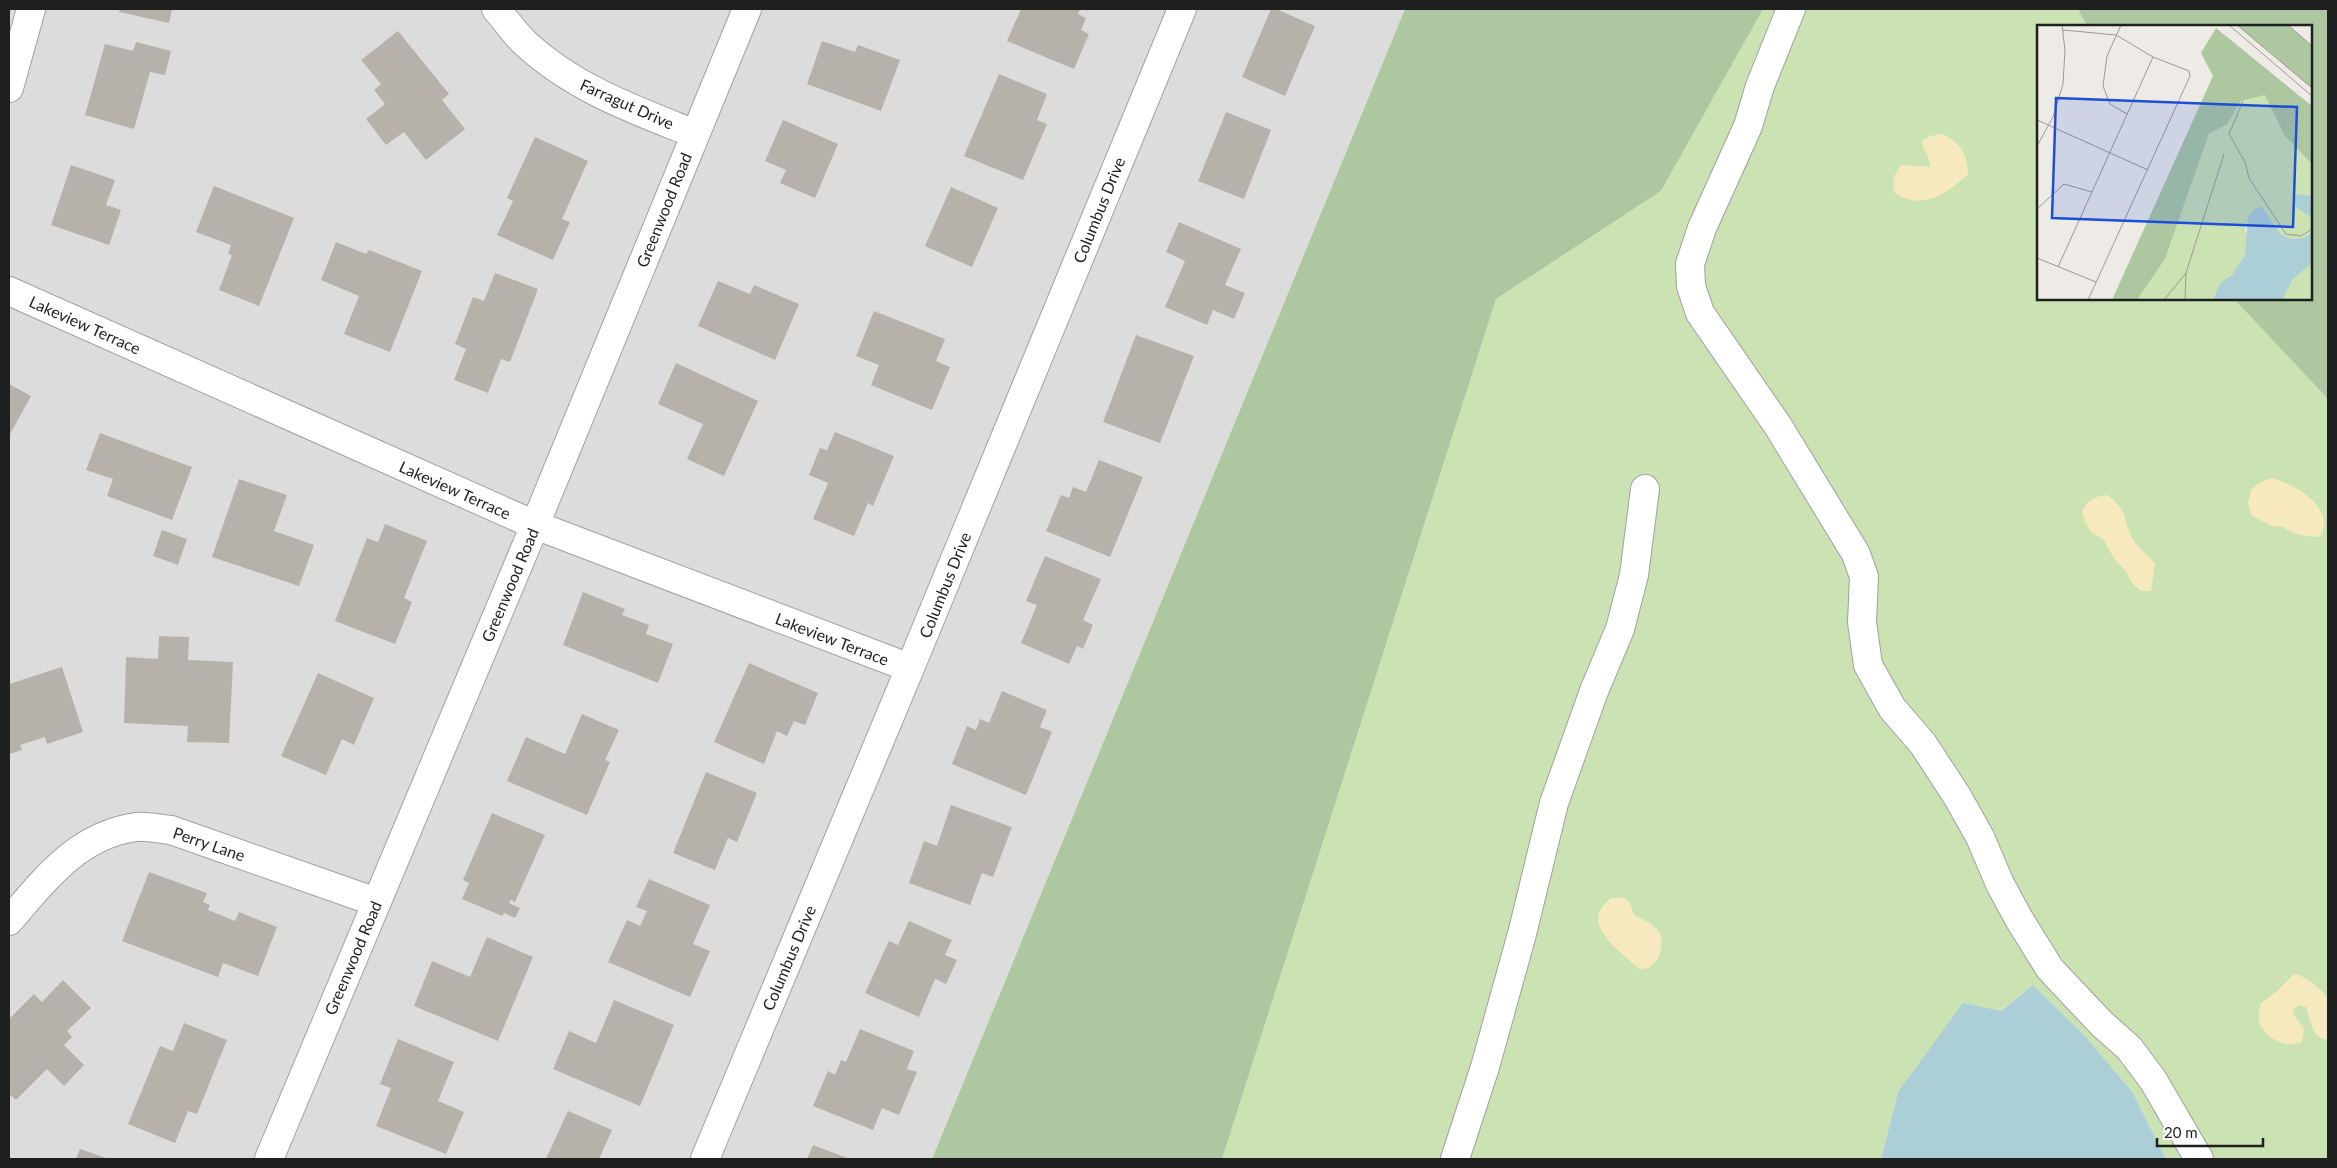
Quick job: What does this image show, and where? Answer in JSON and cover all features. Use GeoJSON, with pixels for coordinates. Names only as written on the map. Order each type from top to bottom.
{"type":"FeatureCollection","features":[{"type":"Feature","properties":{"kind":"street"},"geometry":{"type":"LineString","coordinates":[[9,88],[31,9]]}},
{"type":"Feature","properties":{"kind":"street","name":"Farragut Drive"},"geometry":{"type":"LineString","coordinates":[[496,9],[525,43],[560,72],[600,95],[696,134]]}},
{"type":"Feature","properties":{"kind":"street","name":"Greenwood Road"},"geometry":{"type":"LineString","coordinates":[[270,1159],[535,525],[747,9]]}},
{"type":"Feature","properties":{"kind":"street","name":"Columbus Drive"},"geometry":{"type":"LineString","coordinates":[[705,1159],[1182,9]]}},
{"type":"Feature","properties":{"kind":"street"},"geometry":{"type":"LineString","coordinates":[[1791,9],[1760,86],[1748,126],[1720,185],[1690,264],[1691,286],[1700,313],[1778,426],[1856,554],[1864,577],[1862,622],[1868,665],[1892,708],[1923,744],[1957,796],[1980,837],[2000,884],[2019,920],[2050,969],[2102,1024],[2129,1048],[2153,1080],[2199,1159]]}},
{"type":"Feature","properties":{"kind":"street","name":"Lakeview Terrace"},"geometry":{"type":"LineString","coordinates":[[9,291],[535,525],[910,668]]}},
{"type":"Feature","properties":{"kind":"street"},"geometry":{"type":"LineString","coordinates":[[1455,1159],[1485,1067],[1522,934],[1554,803],[1594,691],[1620,630],[1634,575],[1645,489]]}},
{"type":"Feature","properties":{"kind":"street","name":"Perry Lane"},"geometry":{"type":"LineString","coordinates":[[9,921],[46,879],[80,847],[106,834],[138,827],[171,830],[376,902]]}},
{"type":"Feature","properties":{"kind":"shaded area"},"geometry":{"type":"Polygon","coordinates":[[[9,9],[1405,9],[932,1159],[9,1159],[9,9]]]}},
{"type":"Feature","properties":{"kind":"green space"},"geometry":{"type":"Polygon","coordinates":[[[1405,9],[1763,9],[1661,191],[1496,299],[1222,1159],[932,1159],[1405,9]]]}},
{"type":"Feature","properties":{"kind":"green space"},"geometry":{"type":"Polygon","coordinates":[[[1763,9],[2078,9],[2086,25],[2037,25],[2037,300],[2235,300],[2328,399],[2328,1159],[2166,1159],[2133,1093],[2085,1036],[2033,985],[1898,1092],[1881,1159],[1222,1159],[1496,299],[1661,191],[1763,9]]]}},
{"type":"Feature","properties":{"kind":"green space"},"geometry":{"type":"Polygon","coordinates":[[[2078,9],[2328,9],[2328,399],[2235,300],[2312,300],[2312,25],[2086,25],[2078,9]]]}},
{"type":"Feature","properties":{"kind":"sand"},"geometry":{"type":"Polygon","coordinates":[[[1943,134],[1962,150],[1967,161],[1968,175],[1934,198],[1915,200],[1895,193],[1893,181],[1899,168],[1902,165],[1930,167],[1922,141],[1930,136],[1943,134]]]}},
{"type":"Feature","properties":{"kind":"sand"},"geometry":{"type":"Polygon","coordinates":[[[2272,478],[2282,481],[2302,492],[2319,507],[2324,526],[2320,537],[2295,534],[2282,526],[2274,527],[2252,516],[2248,503],[2251,490],[2259,483],[2272,478]]]}},
{"type":"Feature","properties":{"kind":"sand"},"geometry":{"type":"Polygon","coordinates":[[[2107,495],[2123,512],[2134,541],[2155,564],[2151,591],[2141,591],[2132,583],[2103,539],[2092,533],[2085,523],[2082,511],[2089,501],[2099,496],[2107,495]]]}},
{"type":"Feature","properties":{"kind":"sand"},"geometry":{"type":"Polygon","coordinates":[[[1611,898],[1625,898],[1631,905],[1634,915],[1650,923],[1661,936],[1660,953],[1655,963],[1650,967],[1639,969],[1605,936],[1600,927],[1598,917],[1602,908],[1611,898]]]}},
{"type":"Feature","properties":{"kind":"sand"},"geometry":{"type":"Polygon","coordinates":[[[2294,974],[2312,983],[2328,998],[2328,1040],[2318,1036],[2306,1007],[2300,1005],[2295,1008],[2293,1014],[2304,1029],[2302,1042],[2296,1044],[2283,1043],[2270,1037],[2261,1026],[2259,1018],[2260,1004],[2276,992],[2294,974]]]}},
{"type":"Feature","properties":{"kind":"water"},"geometry":{"type":"Polygon","coordinates":[[[2033,985],[2085,1036],[2133,1093],[2166,1159],[1881,1159],[1898,1092],[1963,1003],[2001,1011],[2033,985]]]}},
{"type":"Feature","properties":{"kind":"building"},"geometry":{"type":"Polygon","coordinates":[[[120,9],[172,9],[169,23],[119,12],[120,9]]]}},
{"type":"Feature","properties":{"kind":"building"},"geometry":{"type":"Polygon","coordinates":[[[1021,9],[1080,9],[1078,14],[1086,18],[1081,30],[1089,34],[1074,69],[1007,41],[1021,9]]]}},
{"type":"Feature","properties":{"kind":"building"},"geometry":{"type":"Polygon","coordinates":[[[1271,9],[1276,9],[1315,26],[1285,96],[1242,77],[1271,9]]]}},
{"type":"Feature","properties":{"kind":"building"},"geometry":{"type":"Polygon","coordinates":[[[398,31],[449,94],[442,100],[465,129],[426,160],[404,132],[386,145],[366,119],[385,104],[374,90],[381,84],[361,60],[398,31]]]}},
{"type":"Feature","properties":{"kind":"building"},"geometry":{"type":"Polygon","coordinates":[[[822,41],[855,52],[858,45],[900,60],[881,111],[807,84],[822,41]]]}},
{"type":"Feature","properties":{"kind":"building"},"geometry":{"type":"Polygon","coordinates":[[[136,42],[171,51],[165,75],[150,72],[134,129],[85,115],[105,44],[133,51],[136,42]]]}},
{"type":"Feature","properties":{"kind":"building"},"geometry":{"type":"Polygon","coordinates":[[[999,74],[1047,94],[1037,120],[1047,124],[1023,180],[964,156],[999,74]]]}},
{"type":"Feature","properties":{"kind":"building"},"geometry":{"type":"Polygon","coordinates":[[[1226,112],[1271,130],[1244,199],[1198,181],[1226,112]]]}},
{"type":"Feature","properties":{"kind":"building"},"geometry":{"type":"Polygon","coordinates":[[[783,120],[838,144],[815,198],[780,183],[786,170],[765,161],[783,120]]]}},
{"type":"Feature","properties":{"kind":"building"},"geometry":{"type":"Polygon","coordinates":[[[535,137],[588,161],[562,219],[570,222],[553,260],[497,235],[513,201],[507,198],[535,137]]]}},
{"type":"Feature","properties":{"kind":"building"},"geometry":{"type":"Polygon","coordinates":[[[71,165],[115,180],[106,205],[121,210],[109,245],[51,225],[71,165]]]}},
{"type":"Feature","properties":{"kind":"building"},"geometry":{"type":"Polygon","coordinates":[[[214,186],[294,218],[259,306],[219,290],[232,255],[228,254],[231,245],[196,232],[214,186]]]}},
{"type":"Feature","properties":{"kind":"building"},"geometry":{"type":"Polygon","coordinates":[[[951,187],[998,208],[972,267],[925,246],[951,187]]]}},
{"type":"Feature","properties":{"kind":"building"},"geometry":{"type":"Polygon","coordinates":[[[1179,222],[1241,249],[1225,285],[1245,293],[1234,319],[1213,310],[1207,325],[1165,307],[1185,261],[1166,252],[1179,222]]]}},
{"type":"Feature","properties":{"kind":"building"},"geometry":{"type":"Polygon","coordinates":[[[336,242],[366,254],[369,250],[422,271],[390,352],[344,334],[359,296],[321,280],[336,242]]]}},
{"type":"Feature","properties":{"kind":"building"},"geometry":{"type":"Polygon","coordinates":[[[495,273],[538,289],[510,362],[501,359],[488,393],[454,380],[466,349],[455,344],[473,297],[484,301],[495,273]]]}},
{"type":"Feature","properties":{"kind":"building"},"geometry":{"type":"Polygon","coordinates":[[[718,281],[750,294],[754,285],[799,304],[775,360],[698,326],[718,281]]]}},
{"type":"Feature","properties":{"kind":"building"},"geometry":{"type":"Polygon","coordinates":[[[874,311],[945,339],[936,361],[950,367],[932,410],[871,385],[879,365],[856,356],[874,311]]]}},
{"type":"Feature","properties":{"kind":"building"},"geometry":{"type":"Polygon","coordinates":[[[1136,335],[1194,356],[1160,443],[1103,422],[1136,335]]]}},
{"type":"Feature","properties":{"kind":"building"},"geometry":{"type":"Polygon","coordinates":[[[676,363],[758,401],[724,476],[687,459],[703,424],[658,404],[676,363]]]}},
{"type":"Feature","properties":{"kind":"building"},"geometry":{"type":"Polygon","coordinates":[[[9,384],[31,396],[9,436],[9,384]]]}},
{"type":"Feature","properties":{"kind":"building"},"geometry":{"type":"Polygon","coordinates":[[[835,432],[894,456],[873,506],[868,503],[854,536],[813,519],[828,483],[809,475],[820,448],[827,450],[835,432]]]}},
{"type":"Feature","properties":{"kind":"building"},"geometry":{"type":"Polygon","coordinates":[[[100,433],[192,467],[172,520],[107,496],[113,479],[86,470],[100,433]]]}},
{"type":"Feature","properties":{"kind":"building"},"geometry":{"type":"Polygon","coordinates":[[[1099,460],[1143,477],[1110,557],[1046,531],[1061,495],[1069,498],[1073,487],[1086,492],[1099,460]]]}},
{"type":"Feature","properties":{"kind":"building"},"geometry":{"type":"Polygon","coordinates":[[[239,479],[287,495],[274,531],[314,545],[299,586],[212,557],[239,479]]]}},
{"type":"Feature","properties":{"kind":"building"},"geometry":{"type":"Polygon","coordinates":[[[385,524],[427,541],[404,598],[412,602],[395,644],[335,621],[367,538],[378,542],[385,524]]]}},
{"type":"Feature","properties":{"kind":"building"},"geometry":{"type":"Polygon","coordinates":[[[162,530],[187,539],[178,565],[153,556],[162,530]]]}},
{"type":"Feature","properties":{"kind":"building"},"geometry":{"type":"Polygon","coordinates":[[[1045,556],[1101,579],[1083,620],[1093,625],[1083,649],[1077,646],[1069,664],[1021,643],[1037,605],[1026,601],[1045,556]]]}},
{"type":"Feature","properties":{"kind":"building"},"geometry":{"type":"Polygon","coordinates":[[[583,592],[625,609],[622,615],[649,625],[646,634],[673,644],[658,683],[563,645],[583,592]]]}},
{"type":"Feature","properties":{"kind":"building"},"geometry":{"type":"Polygon","coordinates":[[[159,636],[189,637],[188,660],[233,662],[229,743],[187,742],[188,726],[124,723],[126,657],[158,659],[159,636]]]}},
{"type":"Feature","properties":{"kind":"building"},"geometry":{"type":"Polygon","coordinates":[[[749,663],[818,693],[805,725],[794,721],[787,736],[777,731],[764,764],[714,742],[749,663]]]}},
{"type":"Feature","properties":{"kind":"building"},"geometry":{"type":"Polygon","coordinates":[[[62,667],[83,732],[47,744],[45,737],[20,745],[22,750],[9,754],[9,684],[62,667]]]}},
{"type":"Feature","properties":{"kind":"building"},"geometry":{"type":"Polygon","coordinates":[[[318,673],[374,698],[354,745],[342,739],[326,775],[281,756],[318,673]]]}},
{"type":"Feature","properties":{"kind":"building"},"geometry":{"type":"Polygon","coordinates":[[[1002,691],[1047,710],[1040,727],[1052,732],[1026,795],[952,764],[967,726],[976,730],[980,719],[989,723],[1002,691]]]}},
{"type":"Feature","properties":{"kind":"building"},"geometry":{"type":"Polygon","coordinates":[[[582,714],[619,730],[605,760],[610,762],[587,815],[507,781],[526,737],[565,754],[582,714]]]}},
{"type":"Feature","properties":{"kind":"building"},"geometry":{"type":"Polygon","coordinates":[[[706,772],[757,793],[737,842],[728,838],[715,870],[673,853],[706,772]]]}},
{"type":"Feature","properties":{"kind":"building"},"geometry":{"type":"Polygon","coordinates":[[[951,805],[1012,827],[993,877],[982,873],[970,905],[909,883],[924,841],[937,846],[951,805]]]}},
{"type":"Feature","properties":{"kind":"building"},"geometry":{"type":"Polygon","coordinates":[[[492,813],[545,835],[515,902],[511,900],[509,903],[520,908],[515,918],[504,913],[502,916],[462,899],[469,883],[463,880],[492,813]]]}},
{"type":"Feature","properties":{"kind":"building"},"geometry":{"type":"Polygon","coordinates":[[[149,872],[207,893],[203,902],[210,905],[208,910],[235,921],[239,912],[277,927],[258,976],[223,963],[218,977],[122,941],[149,872]]]}},
{"type":"Feature","properties":{"kind":"building"},"geometry":{"type":"Polygon","coordinates":[[[649,879],[710,905],[693,944],[710,951],[690,997],[608,962],[627,920],[640,926],[647,911],[636,907],[649,879]]]}},
{"type":"Feature","properties":{"kind":"building"},"geometry":{"type":"Polygon","coordinates":[[[909,921],[952,940],[945,955],[957,960],[946,984],[935,979],[919,1017],[865,993],[889,941],[898,945],[909,921]]]}},
{"type":"Feature","properties":{"kind":"building"},"geometry":{"type":"Polygon","coordinates":[[[487,937],[533,957],[498,1041],[414,1006],[432,961],[470,977],[487,937]]]}},
{"type":"Feature","properties":{"kind":"building"},"geometry":{"type":"Polygon","coordinates":[[[63,980],[91,1008],[67,1031],[72,1037],[64,1045],[84,1065],[64,1086],[47,1069],[16,1100],[9,1094],[9,1019],[34,994],[42,1002],[63,980]]]}},
{"type":"Feature","properties":{"kind":"building"},"geometry":{"type":"Polygon","coordinates":[[[614,1000],[674,1025],[640,1106],[553,1069],[569,1031],[596,1043],[614,1000]]]}},
{"type":"Feature","properties":{"kind":"building"},"geometry":{"type":"Polygon","coordinates":[[[184,1023],[227,1040],[197,1114],[188,1111],[175,1143],[128,1124],[160,1046],[173,1051],[184,1023]]]}},
{"type":"Feature","properties":{"kind":"building"},"geometry":{"type":"Polygon","coordinates":[[[860,1029],[914,1051],[907,1069],[917,1072],[899,1115],[882,1108],[873,1130],[813,1106],[828,1071],[835,1075],[841,1060],[846,1062],[860,1029]]]}},
{"type":"Feature","properties":{"kind":"building"},"geometry":{"type":"Polygon","coordinates":[[[398,1039],[454,1062],[438,1101],[464,1112],[446,1154],[376,1126],[391,1088],[380,1084],[398,1039]]]}},
{"type":"Feature","properties":{"kind":"building"},"geometry":{"type":"Polygon","coordinates":[[[568,1111],[612,1130],[599,1159],[546,1159],[568,1111]]]}},
{"type":"Feature","properties":{"kind":"building"},"geometry":{"type":"Polygon","coordinates":[[[813,1145],[850,1159],[807,1159],[813,1145]]]}},
{"type":"Feature","properties":{"kind":"building"},"geometry":{"type":"Polygon","coordinates":[[[80,1149],[109,1159],[76,1159],[80,1149]]]}}]}
